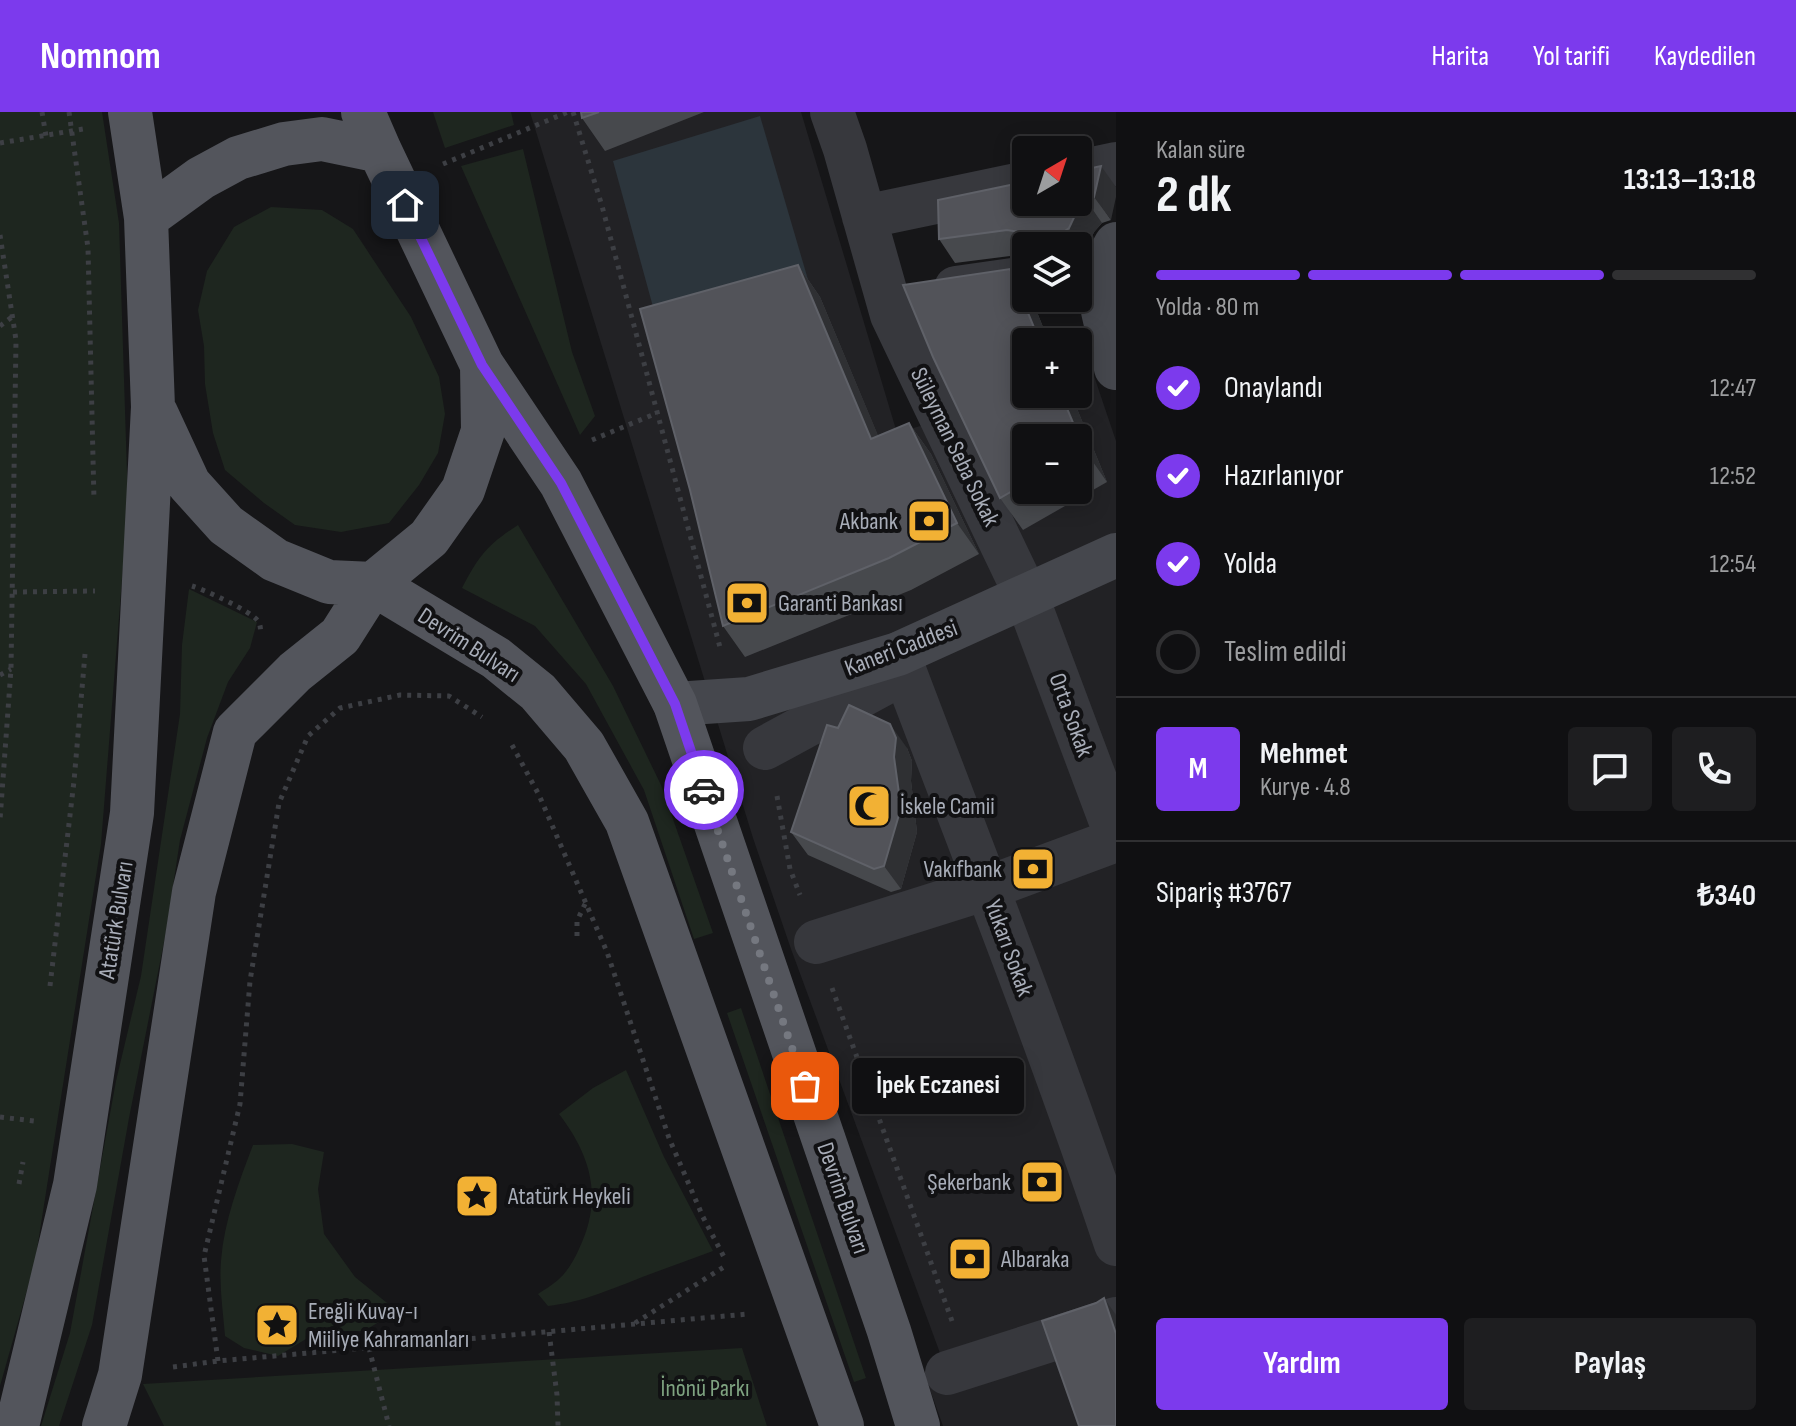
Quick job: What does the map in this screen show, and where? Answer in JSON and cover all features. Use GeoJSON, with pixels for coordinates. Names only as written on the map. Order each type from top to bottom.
{"type":"FeatureCollection","features":[{"type":"Feature","properties":{"kind":"main road"},"geometry":{"type":"LineString","coordinates":[[104,1426],[120,1375],[194,892],[235,732],[295,672],[340,636],[373,584],[429,538],[463,490],[483,431],[482,365],[363,112]]}},
{"type":"Feature","properties":{"kind":"main road","name":"Atatürk Bulvarı"},"geometry":{"type":"LineString","coordinates":[[17,1426],[75,1185],[132,813],[153,407],[146,218],[113,120]]}},
{"type":"Feature","properties":{"kind":"main road"},"geometry":{"type":"LineString","coordinates":[[146,218],[201,178],[238,158],[284,144],[322,139],[380,151]]}},
{"type":"Feature","properties":{"kind":"main road","name":"Devrim Bulvarı"},"geometry":{"type":"LineString","coordinates":[[482,365],[561,483],[675,704],[884,1316],[918,1426]]}},
{"type":"Feature","properties":{"kind":"main road","name":"Atatürk Bulvarı"},"geometry":{"type":"LineString","coordinates":[[153,407],[189,484],[226,525],[275,560],[329,582],[373,584]]}},
{"type":"Feature","properties":{"kind":"main road","name":"Devrim Bulvarı"},"geometry":{"type":"LineString","coordinates":[[373,584],[496,658],[538,692],[584,746],[627,822],[842,1426]]}},
{"type":"Feature","properties":{"kind":"street","name":"Süleyman Seba Sokak"},"geometry":{"type":"LineString","coordinates":[[832,112],[892,315],[1026,595]]}},
{"type":"Feature","properties":{"kind":"street"},"geometry":{"type":"LineString","coordinates":[[1092,169],[1116,164]]}},
{"type":"Feature","properties":{"kind":"street"},"geometry":{"type":"LineString","coordinates":[[864,217],[1012,186]]}},
{"type":"Feature","properties":{"kind":"street"},"geometry":{"type":"LineString","coordinates":[[1116,244],[1110,255],[1103,311],[1116,368]]}},
{"type":"Feature","properties":{"kind":"street"},"geometry":{"type":"LineString","coordinates":[[887,298],[1012,280]]}},
{"type":"Feature","properties":{"kind":"street","name":"Kaneri Caddesi"},"geometry":{"type":"LineString","coordinates":[[675,704],[749,699],[902,663],[1026,595],[1116,555]]}},
{"type":"Feature","properties":{"kind":"street","name":"Orta Sokak"},"geometry":{"type":"LineString","coordinates":[[1026,595],[1116,838]]}},
{"type":"Feature","properties":{"kind":"street"},"geometry":{"type":"LineString","coordinates":[[765,748],[902,663]]}},
{"type":"Feature","properties":{"kind":"street","name":"Yukarı Sokak"},"geometry":{"type":"LineString","coordinates":[[902,663],[987,888],[1106,1184],[1116,1244]]}},
{"type":"Feature","properties":{"kind":"street"},"geometry":{"type":"LineString","coordinates":[[816,942],[987,888],[1116,838]]}},
{"type":"Feature","properties":{"kind":"street"},"geometry":{"type":"LineString","coordinates":[[947,1373],[1116,1319]]}},
{"type":"Feature","properties":{"kind":"path"},"geometry":{"type":"LineString","coordinates":[[42,112],[46,136]]}},
{"type":"Feature","properties":{"kind":"path"},"geometry":{"type":"LineString","coordinates":[[69,112],[88,248],[94,512]]}},
{"type":"Feature","properties":{"kind":"path"},"geometry":{"type":"LineString","coordinates":[[441,165],[570,112],[602,206],[724,665]]}},
{"type":"Feature","properties":{"kind":"path"},"geometry":{"type":"LineString","coordinates":[[0,143],[72,131],[113,120]]}},
{"type":"Feature","properties":{"kind":"path"},"geometry":{"type":"LineString","coordinates":[[0,235],[16,340],[11,669],[0,820]]}},
{"type":"Feature","properties":{"kind":"path"},"geometry":{"type":"LineString","coordinates":[[0,326],[12,317]]}},
{"type":"Feature","properties":{"kind":"path"},"geometry":{"type":"LineString","coordinates":[[589,441],[657,413]]}},
{"type":"Feature","properties":{"kind":"path"},"geometry":{"type":"LineString","coordinates":[[180,590],[193,586],[206,590],[254,617],[260,624],[261,634]]}},
{"type":"Feature","properties":{"kind":"path"},"geometry":{"type":"LineString","coordinates":[[12,592],[101,591]]}},
{"type":"Feature","properties":{"kind":"path"},"geometry":{"type":"LineString","coordinates":[[49,994],[74,781],[85,654]]}},
{"type":"Feature","properties":{"kind":"path"},"geometry":{"type":"LineString","coordinates":[[0,675],[11,669]]}},
{"type":"Feature","properties":{"kind":"path"},"geometry":{"type":"LineString","coordinates":[[218,1361],[204,1256],[240,1104],[250,981],[279,803],[296,763],[308,736],[340,708],[400,695],[449,696],[493,723]]}},
{"type":"Feature","properties":{"kind":"path"},"geometry":{"type":"LineString","coordinates":[[511,743],[539,795],[607,952],[669,1138],[731,1277]]}},
{"type":"Feature","properties":{"kind":"path"},"geometry":{"type":"LineString","coordinates":[[765,748],[773,774],[790,869],[962,1348],[947,1373]]}},
{"type":"Feature","properties":{"kind":"path"},"geometry":{"type":"LineString","coordinates":[[577,936],[577,921],[585,903]]}},
{"type":"Feature","properties":{"kind":"path"},"geometry":{"type":"LineString","coordinates":[[31,1121],[33,1108]]}},
{"type":"Feature","properties":{"kind":"path"},"geometry":{"type":"LineString","coordinates":[[0,1117],[41,1122]]}},
{"type":"Feature","properties":{"kind":"path"},"geometry":{"type":"LineString","coordinates":[[19,1183],[25,1152]]}},
{"type":"Feature","properties":{"kind":"path"},"geometry":{"type":"LineString","coordinates":[[634,1324],[727,1265]]}},
{"type":"Feature","properties":{"kind":"path"},"geometry":{"type":"LineString","coordinates":[[740,1302],[744,1314]]}},
{"type":"Feature","properties":{"kind":"path"},"geometry":{"type":"LineString","coordinates":[[120,1375],[218,1361],[801,1311]]}},
{"type":"Feature","properties":{"kind":"path"},"geometry":{"type":"LineString","coordinates":[[549,1332],[558,1426]]}},
{"type":"Feature","properties":{"kind":"path"},"geometry":{"type":"LineString","coordinates":[[369,1348],[389,1426]]}},
{"type":"Feature","properties":{"kind":"shaded area"},"geometry":{"type":"Polygon","coordinates":[[[530,112],[801,112],[897,433],[1012,398],[1012,408],[1092,408],[1093,373],[1116,441],[1116,1426],[943,1426],[928,1384],[947,1372],[753,838],[530,112]]]}},
{"type":"Feature","properties":{"kind":"shaded area"},"geometry":{"type":"Polygon","coordinates":[[[760,116],[809,283],[658,325],[613,161],[760,116]]]}},
{"type":"Feature","properties":{"kind":"green space"},"geometry":{"type":"Polygon","coordinates":[[[0,112],[102,112],[119,223],[128,504],[101,844],[35,1262],[0,1386],[0,112]]]}},
{"type":"Feature","properties":{"kind":"green space"},"geometry":{"type":"Polygon","coordinates":[[[433,112],[511,112],[514,125],[445,148],[433,112]]]}},
{"type":"Feature","properties":{"kind":"green space"},"geometry":{"type":"Polygon","coordinates":[[[523,149],[572,352],[595,416],[580,435],[461,166],[523,149]]]}},
{"type":"Feature","properties":{"kind":"green space"},"geometry":{"type":"Polygon","coordinates":[[[271,207],[322,210],[353,229],[411,317],[439,377],[445,414],[438,453],[419,485],[389,523],[341,532],[295,525],[225,470],[213,433],[198,310],[207,271],[234,227],[271,207]]]}},
{"type":"Feature","properties":{"kind":"green space"},"geometry":{"type":"Polygon","coordinates":[[[518,525],[613,686],[661,785],[713,933],[694,939],[644,790],[586,684],[535,626],[462,588],[485,552],[518,525]]]}},
{"type":"Feature","properties":{"kind":"green space"},"geometry":{"type":"Polygon","coordinates":[[[189,589],[257,622],[250,648],[228,682],[207,738],[180,840],[166,932],[92,1325],[59,1426],[41,1426],[70,1333],[116,1081],[141,976],[180,714],[182,645],[189,589]]]}},
{"type":"Feature","properties":{"kind":"green space"},"geometry":{"type":"Polygon","coordinates":[[[741,1008],[866,1378],[854,1382],[727,1013],[741,1008]]]}},
{"type":"Feature","properties":{"kind":"green space"},"geometry":{"type":"Polygon","coordinates":[[[626,1070],[664,1157],[713,1251],[587,1298],[548,1306],[538,1294],[558,1280],[573,1261],[586,1231],[592,1196],[586,1162],[559,1114],[593,1088],[626,1070]]]}},
{"type":"Feature","properties":{"kind":"green space"},"geometry":{"type":"Polygon","coordinates":[[[292,1144],[324,1152],[318,1189],[324,1234],[355,1277],[397,1311],[364,1331],[319,1331],[278,1356],[244,1348],[225,1336],[221,1261],[229,1216],[253,1145],[292,1144]]]}},
{"type":"Feature","properties":{"kind":"green space","name":"İnönü Parkı"},"geometry":{"type":"Polygon","coordinates":[[[742,1348],[767,1426],[164,1426],[143,1384],[742,1348]]]}},
{"type":"Feature","properties":{"kind":"building"},"geometry":{"type":"Polygon","coordinates":[[[581,112],[599,112],[582,118],[581,112]]]}},
{"type":"Feature","properties":{"kind":"building"},"geometry":{"type":"Polygon","coordinates":[[[1101,166],[1092,198],[1092,168],[1101,166]]]}},
{"type":"Feature","properties":{"kind":"building"},"geometry":{"type":"Polygon","coordinates":[[[1012,185],[1012,216],[1075,216],[1064,232],[1007,230],[939,239],[938,200],[1012,185]]]}},
{"type":"Feature","properties":{"kind":"building"},"geometry":{"type":"Polygon","coordinates":[[[798,265],[871,439],[909,423],[957,523],[889,558],[723,626],[690,490],[640,309],[798,265]]]}},
{"type":"Feature","properties":{"kind":"building"},"geometry":{"type":"Polygon","coordinates":[[[1010,269],[1012,312],[1028,312],[1034,328],[1012,328],[1012,408],[1067,408],[1074,424],[1012,424],[1012,491],[1000,498],[933,357],[903,285],[1010,269]]]}},
{"type":"Feature","properties":{"kind":"building","name":"İskele Camii"},"geometry":{"type":"Polygon","coordinates":[[[849,705],[890,724],[896,738],[894,757],[901,808],[884,866],[874,869],[791,832],[827,725],[838,728],[849,705]]]}},
{"type":"Feature","properties":{"kind":"building"},"geometry":{"type":"Polygon","coordinates":[[[1104,1298],[1116,1334],[1116,1426],[1079,1426],[1042,1321],[1104,1298]]]}},
{"type":"Feature","properties":{"kind":"way so far"},"geometry":{"type":"LineString","coordinates":[[704,790],[805,1086]]}},
{"type":"Feature","properties":{"kind":"place","name":"Akbank"},"geometry":{"type":"Point","coordinates":[929,521]}},
{"type":"Feature","properties":{"kind":"place","name":"Garanti Bankası"},"geometry":{"type":"Point","coordinates":[747,603]}},
{"type":"Feature","properties":{"kind":"place","name":"İskele Camii"},"geometry":{"type":"Point","coordinates":[869,806]}},
{"type":"Feature","properties":{"kind":"place","name":"Vakıfbank"},"geometry":{"type":"Point","coordinates":[1033,869]}},
{"type":"Feature","properties":{"kind":"place","name":"İpek Eczanesi"},"geometry":{"type":"Point","coordinates":[805,1086]}},
{"type":"Feature","properties":{"kind":"place","name":"Şekerbank"},"geometry":{"type":"Point","coordinates":[1042,1182]}},
{"type":"Feature","properties":{"kind":"place","name":"Atatürk Heykeli"},"geometry":{"type":"Point","coordinates":[477,1196]}},
{"type":"Feature","properties":{"kind":"place","name":"Albaraka"},"geometry":{"type":"Point","coordinates":[970,1259]}},
{"type":"Feature","properties":{"kind":"place","name":"Ereğli Kuvay-ı Miiliye Kahramanları"},"geometry":{"type":"Point","coordinates":[277,1325]}},
{"type":"Feature","properties":{"kind":"route"},"geometry":{"type":"LineString","coordinates":[[405,205],[482,365],[561,483],[675,704],[704,790]]}}]}
